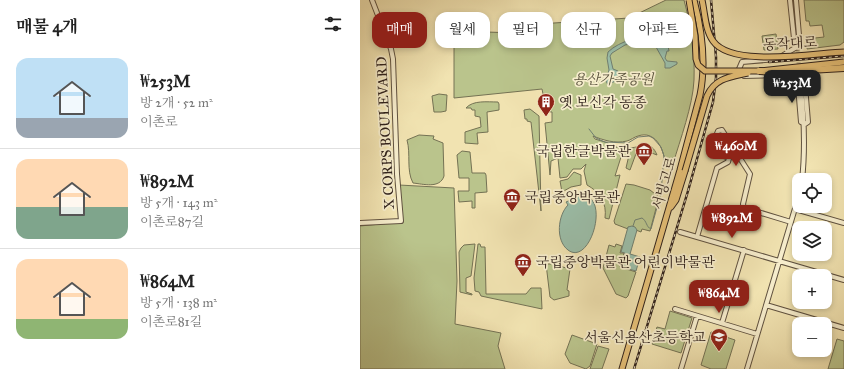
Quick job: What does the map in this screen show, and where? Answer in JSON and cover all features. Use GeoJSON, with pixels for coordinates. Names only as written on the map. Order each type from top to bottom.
{"type":"FeatureCollection","features":[{"type":"Feature","properties":{"kind":"highway"},"geometry":{"type":"LineString","coordinates":[[759,71],[775,72],[844,69]]}},
{"type":"Feature","properties":{"kind":"main road"},"geometry":{"type":"LineString","coordinates":[[689,0],[695,36],[696,59],[700,67],[705,71],[710,72],[759,71]]}},
{"type":"Feature","properties":{"kind":"main road","name":"서빙고로"},"geometry":{"type":"LineString","coordinates":[[622,369],[698,106],[702,86],[702,60],[699,25],[694,0]]}},
{"type":"Feature","properties":{"kind":"main road","name":"동작대로"},"geometry":{"type":"LineString","coordinates":[[702,0],[710,35],[716,45],[725,51],[765,58],[844,52]]}},
{"type":"Feature","properties":{"kind":"main road","name":"동작대로"},"geometry":{"type":"LineString","coordinates":[[759,71],[844,62]]}},
{"type":"Feature","properties":{"kind":"main road"},"geometry":{"type":"LineString","coordinates":[[667,213],[676,200],[707,96],[711,88],[724,78],[759,71]]}},
{"type":"Feature","properties":{"kind":"street","name":"X CORPS BOULEVARD"},"geometry":{"type":"LineString","coordinates":[[360,223],[401,221],[393,59],[391,49],[372,0]]}},
{"type":"Feature","properties":{"kind":"street"},"geometry":{"type":"LineString","coordinates":[[791,0],[796,46]]}},
{"type":"Feature","properties":{"kind":"street"},"geometry":{"type":"LineString","coordinates":[[796,0],[800,47],[796,46],[777,59],[742,62],[739,69],[744,76],[797,74],[844,69]]}},
{"type":"Feature","properties":{"kind":"street"},"geometry":{"type":"LineString","coordinates":[[804,73],[808,122],[805,124]]}},
{"type":"Feature","properties":{"kind":"street"},"geometry":{"type":"LineString","coordinates":[[797,74],[801,122],[805,124]]}},
{"type":"Feature","properties":{"kind":"street"},"geometry":{"type":"LineString","coordinates":[[800,79],[805,124],[805,155],[803,173]]}},
{"type":"Feature","properties":{"kind":"street"},"geometry":{"type":"LineString","coordinates":[[729,158],[713,152],[712,146],[718,131],[722,130],[750,174],[743,204],[744,209],[791,222]]}},
{"type":"Feature","properties":{"kind":"street"},"geometry":{"type":"LineString","coordinates":[[697,237],[717,168],[728,162],[729,158],[737,155]]}},
{"type":"Feature","properties":{"kind":"street"},"geometry":{"type":"LineString","coordinates":[[747,369],[794,213]]}},
{"type":"Feature","properties":{"kind":"street"},"geometry":{"type":"LineString","coordinates":[[809,213],[844,223]]}},
{"type":"Feature","properties":{"kind":"street"},"geometry":{"type":"LineString","coordinates":[[680,232],[844,280]]}},
{"type":"Feature","properties":{"kind":"street"},"geometry":{"type":"LineString","coordinates":[[722,323],[744,250]]}},
{"type":"Feature","properties":{"kind":"street"},"geometry":{"type":"LineString","coordinates":[[766,305],[844,328]]}},
{"type":"Feature","properties":{"kind":"street"},"geometry":{"type":"LineString","coordinates":[[675,309],[757,334]]}},
{"type":"Feature","properties":{"kind":"street"},"geometry":{"type":"LineString","coordinates":[[681,369],[697,316]]}},
{"type":"Feature","properties":{"kind":"green space","name":"용산가족공원"},"geometry":{"type":"Polygon","coordinates":[[[666,0],[684,0],[687,12],[641,12],[666,0]]]}},
{"type":"Feature","properties":{"kind":"green space"},"geometry":{"type":"Polygon","coordinates":[[[804,0],[844,0],[844,42],[840,45],[807,49],[806,39],[824,37],[822,25],[810,26],[809,21],[806,21],[804,0]]]}},
{"type":"Feature","properties":{"kind":"green space","name":"용산가족공원"},"geometry":{"type":"Polygon","coordinates":[[[624,18],[624,48],[693,48],[694,80],[689,111],[673,164],[665,163],[663,152],[658,142],[649,136],[638,136],[627,141],[614,142],[593,136],[595,139],[608,143],[608,146],[630,148],[649,146],[655,150],[657,155],[649,152],[637,151],[630,170],[626,168],[629,155],[621,157],[615,176],[620,175],[609,219],[605,218],[605,208],[602,198],[596,191],[587,185],[584,171],[586,164],[581,169],[573,169],[567,177],[560,178],[558,158],[551,161],[550,175],[545,123],[552,122],[552,112],[542,111],[541,100],[544,99],[542,89],[454,98],[454,48],[490,48],[490,32],[498,32],[498,48],[553,48],[553,23],[561,23],[561,48],[616,48],[616,19],[624,18]]]}},
{"type":"Feature","properties":{"kind":"green space"},"geometry":{"type":"Polygon","coordinates":[[[776,34],[778,49],[764,50],[762,36],[776,34]]]}},
{"type":"Feature","properties":{"kind":"green space"},"geometry":{"type":"Polygon","coordinates":[[[439,94],[447,95],[446,111],[434,112],[432,96],[439,94]]]}},
{"type":"Feature","properties":{"kind":"green space"},"geometry":{"type":"Polygon","coordinates":[[[498,102],[499,110],[487,112],[488,132],[477,133],[478,144],[465,143],[465,132],[481,127],[480,117],[475,116],[475,110],[466,108],[469,105],[476,103],[498,102]]]}},
{"type":"Feature","properties":{"kind":"green space"},"geometry":{"type":"Polygon","coordinates":[[[530,109],[539,116],[541,211],[531,122],[525,119],[524,110],[530,109]]]}},
{"type":"Feature","properties":{"kind":"green space"},"geometry":{"type":"Polygon","coordinates":[[[419,135],[434,136],[433,139],[443,143],[444,176],[439,183],[426,185],[413,183],[409,167],[407,140],[419,135]]]}},
{"type":"Feature","properties":{"kind":"green space"},"geometry":{"type":"Polygon","coordinates":[[[462,151],[470,152],[472,173],[485,173],[486,175],[487,192],[475,193],[475,208],[472,208],[472,201],[459,202],[458,191],[469,191],[469,178],[459,178],[457,155],[462,151]]]}},
{"type":"Feature","properties":{"kind":"green space"},"geometry":{"type":"Polygon","coordinates":[[[574,172],[581,175],[581,185],[571,187],[562,192],[560,181],[568,179],[574,172]]]}},
{"type":"Feature","properties":{"kind":"green space"},"geometry":{"type":"Polygon","coordinates":[[[626,184],[650,190],[659,197],[650,231],[642,229],[641,232],[615,224],[614,221],[626,184]]]}},
{"type":"Feature","properties":{"kind":"green space"},"geometry":{"type":"Polygon","coordinates":[[[399,185],[454,188],[457,281],[455,324],[501,333],[498,346],[505,369],[360,369],[360,226],[401,222],[399,185]]]}},
{"type":"Feature","properties":{"kind":"green space"},"geometry":{"type":"Polygon","coordinates":[[[475,244],[471,276],[466,278],[466,292],[472,295],[460,292],[459,252],[464,245],[475,244]]]}},
{"type":"Feature","properties":{"kind":"green space"},"geometry":{"type":"Polygon","coordinates":[[[478,244],[480,244],[481,247],[485,247],[486,294],[526,294],[531,288],[541,288],[542,309],[481,296],[479,292],[475,291],[474,278],[478,244]]]}},
{"type":"Feature","properties":{"kind":"green space"},"geometry":{"type":"Polygon","coordinates":[[[616,244],[622,246],[620,253],[624,253],[620,267],[636,272],[626,298],[616,294],[603,268],[609,245],[615,247],[616,244]]]}},
{"type":"Feature","properties":{"kind":"green space"},"geometry":{"type":"Polygon","coordinates":[[[546,264],[552,264],[570,269],[567,290],[569,291],[569,296],[554,300],[550,297],[546,264]]]}},
{"type":"Feature","properties":{"kind":"green space"},"geometry":{"type":"Polygon","coordinates":[[[670,311],[692,318],[681,353],[652,344],[657,327],[665,329],[670,311]]]}},
{"type":"Feature","properties":{"kind":"green space"},"geometry":{"type":"Polygon","coordinates":[[[711,332],[735,340],[726,369],[711,369],[701,365],[711,332]]]}},
{"type":"Feature","properties":{"kind":"green space"},"geometry":{"type":"Polygon","coordinates":[[[572,335],[597,344],[590,366],[586,369],[570,363],[565,354],[572,335]]]}},
{"type":"Feature","properties":{"kind":"green space"},"geometry":{"type":"Polygon","coordinates":[[[837,339],[844,341],[844,369],[828,369],[837,339]]]}},
{"type":"Feature","properties":{"kind":"green space"},"geometry":{"type":"Polygon","coordinates":[[[598,346],[609,349],[602,369],[590,369],[598,346]]]}},
{"type":"Feature","properties":{"kind":"shaded area"},"geometry":{"type":"Polygon","coordinates":[[[624,42],[624,46],[612,53],[610,56],[613,69],[618,71],[619,75],[617,80],[608,85],[606,81],[609,70],[607,58],[608,52],[613,48],[616,48],[618,45],[624,42]]]}},
{"type":"Feature","properties":{"kind":"shaded area"},"geometry":{"type":"Polygon","coordinates":[[[657,48],[668,48],[669,51],[667,51],[665,58],[667,61],[677,62],[677,64],[670,68],[665,68],[665,63],[657,48]]]}},
{"type":"Feature","properties":{"kind":"shaded area"},"geometry":{"type":"Polygon","coordinates":[[[582,195],[591,198],[595,206],[596,217],[590,240],[584,249],[576,253],[568,250],[564,246],[561,240],[559,228],[562,215],[568,205],[566,202],[582,195]]]}},
{"type":"Feature","properties":{"kind":"shaded area"},"geometry":{"type":"Polygon","coordinates":[[[632,226],[637,230],[630,254],[640,257],[636,271],[621,267],[625,253],[621,252],[628,227],[632,226]]]}},
{"type":"Feature","properties":{"kind":"waterway"},"geometry":{"type":"LineString","coordinates":[[589,129],[596,138],[605,142],[628,143],[638,137],[649,136],[653,138],[661,147],[664,156],[661,193],[651,229],[642,218],[635,220],[633,226]]}},
{"type":"Feature","properties":{"kind":"tunnel"},"geometry":{"type":"LineString","coordinates":[[797,44],[800,79]]}},
{"type":"Feature","properties":{"kind":"railway"},"geometry":{"type":"LineString","coordinates":[[634,369],[688,191],[713,102],[716,78],[716,57],[711,0]]}},
{"type":"Feature","properties":{"kind":"railway"},"geometry":{"type":"LineString","coordinates":[[769,62],[844,56]]}},
{"type":"Feature","properties":{"kind":"place","name":"옛 보신각 동종"},"geometry":{"type":"Point","coordinates":[546,117]}},
{"type":"Feature","properties":{"kind":"place","name":"국립한글박물관"},"geometry":{"type":"Point","coordinates":[644,166]}},
{"type":"Feature","properties":{"kind":"place","name":"국립중앙박물관"},"geometry":{"type":"Point","coordinates":[512,212]}},
{"type":"Feature","properties":{"kind":"place","name":"국립중앙박물관 어린이박물관"},"geometry":{"type":"Point","coordinates":[523,277]}},
{"type":"Feature","properties":{"kind":"place","name":"서울신용산초등학교"},"geometry":{"type":"Point","coordinates":[719,352]}}]}
